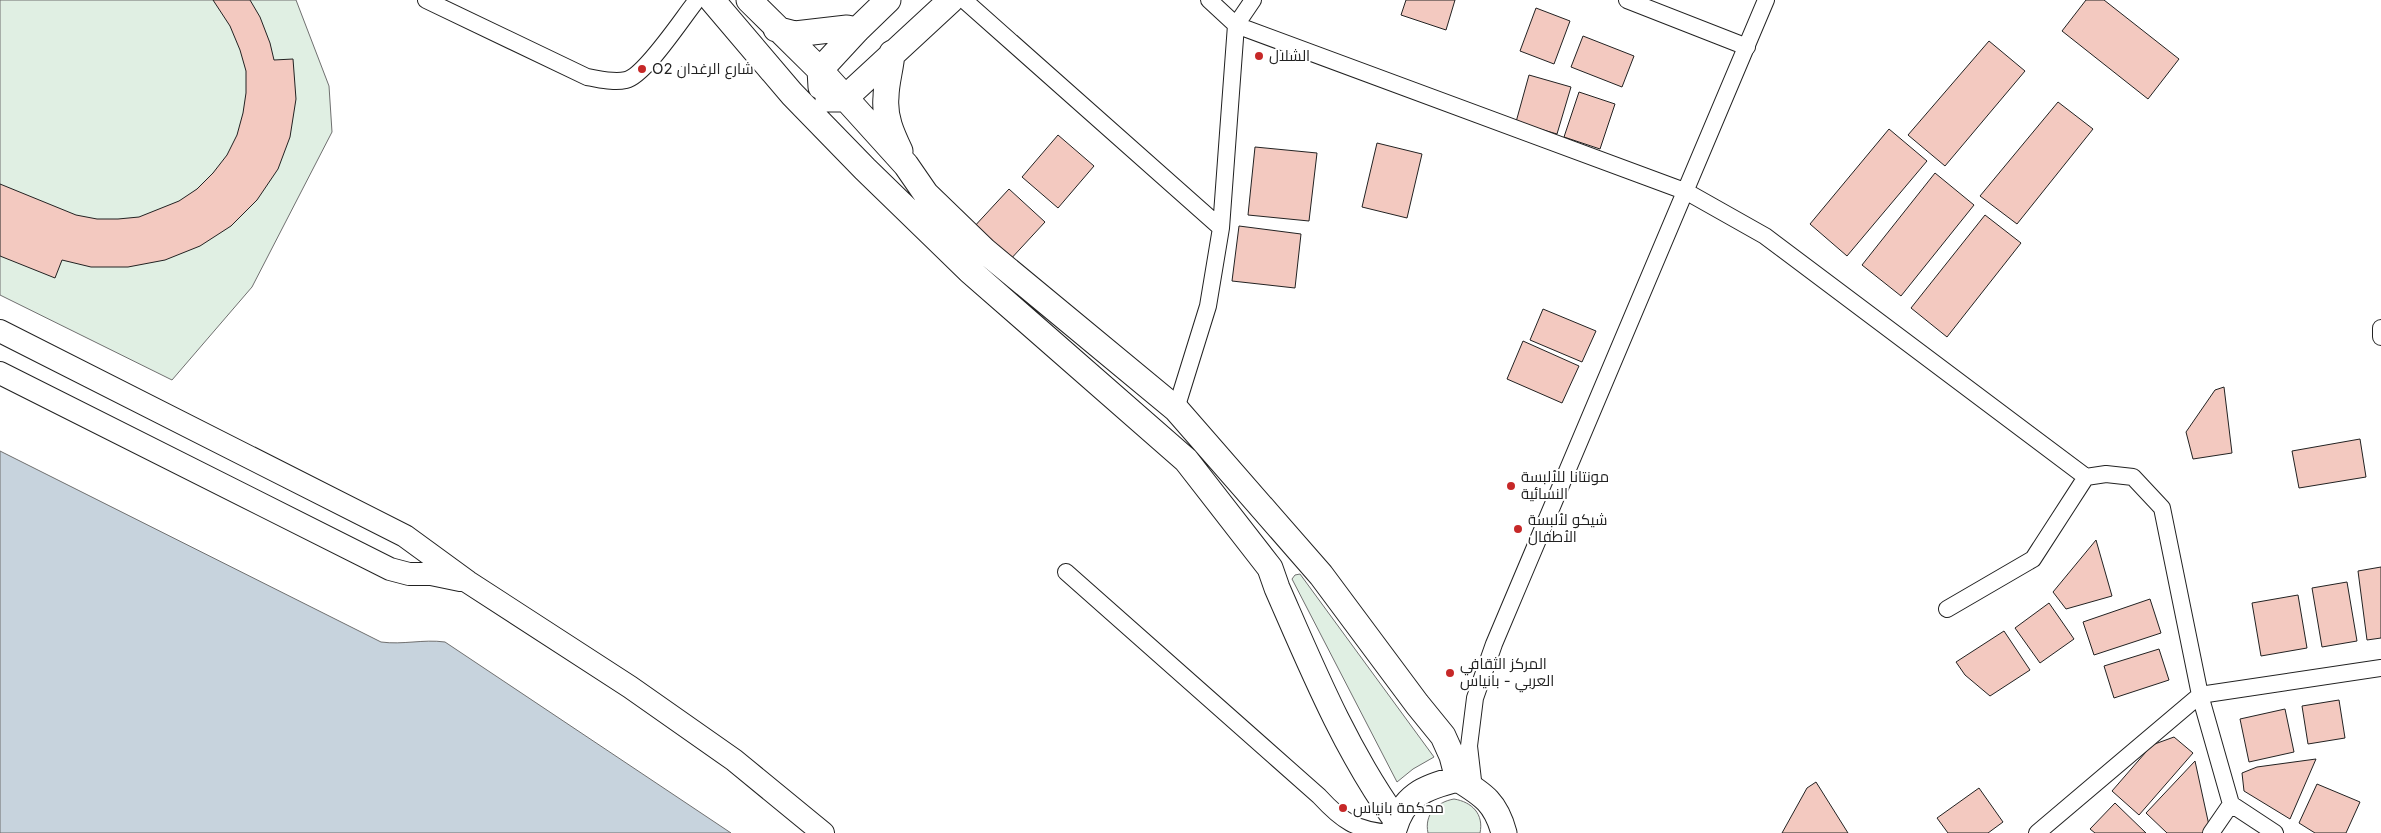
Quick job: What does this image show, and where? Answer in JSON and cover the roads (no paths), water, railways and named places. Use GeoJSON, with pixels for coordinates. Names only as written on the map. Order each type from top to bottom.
{"type":"FeatureCollection","features":[{"type":"Feature","properties":{"kind":"main road"},"geometry":{"type":"LineString","coordinates":[[749,0],[776,29],[820,70],[832,98],[836,122],[856,144],[865,169]]}},
{"type":"Feature","properties":{"kind":"main road"},"geometry":{"type":"LineString","coordinates":[[820,70],[888,0]]}},
{"type":"Feature","properties":{"kind":"main road"},"geometry":{"type":"LineString","coordinates":[[832,98],[892,53],[951,0]]}},
{"type":"Feature","properties":{"kind":"main road"},"geometry":{"type":"LineString","coordinates":[[709,3],[741,17],[810,91],[832,98],[906,165]]}},
{"type":"Feature","properties":{"kind":"main road"},"geometry":{"type":"LineString","coordinates":[[709,3],[792,94],[865,169],[970,271],[1186,460],[1270,568],[1329,706],[1364,769],[1393,829]]}},
{"type":"Feature","properties":{"kind":"main road"},"geometry":{"type":"LineString","coordinates":[[776,29],[795,34],[847,28],[857,30]]}},
{"type":"Feature","properties":{"kind":"main road"},"geometry":{"type":"LineString","coordinates":[[892,53],[886,96],[886,112],[889,127],[906,165],[926,194],[985,251],[1176,409],[1321,575],[1443,736],[1466,784],[1490,800],[1505,827]]}},
{"type":"Feature","properties":{"kind":"main road"},"geometry":{"type":"LineString","coordinates":[[1270,568],[1294,545]]}},
{"type":"Feature","properties":{"kind":"main road"},"geometry":{"type":"LineString","coordinates":[[1393,829],[1406,803],[1420,791],[1466,784]]}},
{"type":"Feature","properties":{"kind":"street"},"geometry":{"type":"LineString","coordinates":[[426,0],[587,77],[609,81],[627,80],[643,69],[709,3]]}},
{"type":"Feature","properties":{"kind":"street"},"geometry":{"type":"LineString","coordinates":[[964,0],[1221,228]]}},
{"type":"Feature","properties":{"kind":"street"},"geometry":{"type":"LineString","coordinates":[[1209,0],[1236,25],[1687,192],[1765,236],[2086,477],[2106,474],[2134,477],[2162,508],[2200,695],[2231,804],[2275,833]]}},
{"type":"Feature","properties":{"kind":"street"},"geometry":{"type":"LineString","coordinates":[[1176,409],[1208,306],[1221,228],[1236,25],[1253,0]]}},
{"type":"Feature","properties":{"kind":"street"},"geometry":{"type":"LineString","coordinates":[[1627,0],[1747,47]]}},
{"type":"Feature","properties":{"kind":"street"},"geometry":{"type":"LineString","coordinates":[[1466,784],[1475,698],[1491,653],[1687,192],[1766,0]]}},
{"type":"Feature","properties":{"kind":"street"},"geometry":{"type":"LineString","coordinates":[[2381,328],[2381,337]]}},
{"type":"Feature","properties":{"kind":"street"},"geometry":{"type":"LineString","coordinates":[[0,330],[405,536],[468,582],[630,687],[734,760],[823,833]]}},
{"type":"Feature","properties":{"kind":"street"},"geometry":{"type":"LineString","coordinates":[[0,374],[390,570],[409,574],[431,574],[468,582]]}},
{"type":"Feature","properties":{"kind":"street"},"geometry":{"type":"LineString","coordinates":[[1947,609],[2033,559],[2086,477]]}},
{"type":"Feature","properties":{"kind":"street"},"geometry":{"type":"LineString","coordinates":[[1066,572],[1319,796],[1336,815],[1351,825],[1368,831],[1393,829]]}},
{"type":"Feature","properties":{"kind":"street"},"geometry":{"type":"LineString","coordinates":[[2037,833],[2200,695],[2381,668]]}},
{"type":"Feature","properties":{"kind":"street"},"geometry":{"type":"LineString","coordinates":[[2211,833],[2231,804]]}},
{"type":"Feature","properties":{"kind":"place","name":"الشلال"},"geometry":{"type":"Point","coordinates":[1259,56]}},
{"type":"Feature","properties":{"kind":"place","name":"O2 شارع الرغدان"},"geometry":{"type":"Point","coordinates":[642,69]}},
{"type":"Feature","properties":{"kind":"place","name":"مونتانا للألبسة النسائية"},"geometry":{"type":"Point","coordinates":[1511,486]}},
{"type":"Feature","properties":{"kind":"place","name":"شيكو لألبسة الأطفال"},"geometry":{"type":"Point","coordinates":[1518,529]}},
{"type":"Feature","properties":{"kind":"place","name":"المركز الثقافي العربي - بانياس"},"geometry":{"type":"Point","coordinates":[1450,673]}},
{"type":"Feature","properties":{"kind":"place","name":"محكمة بانياس"},"geometry":{"type":"Point","coordinates":[1343,808]}}]}
